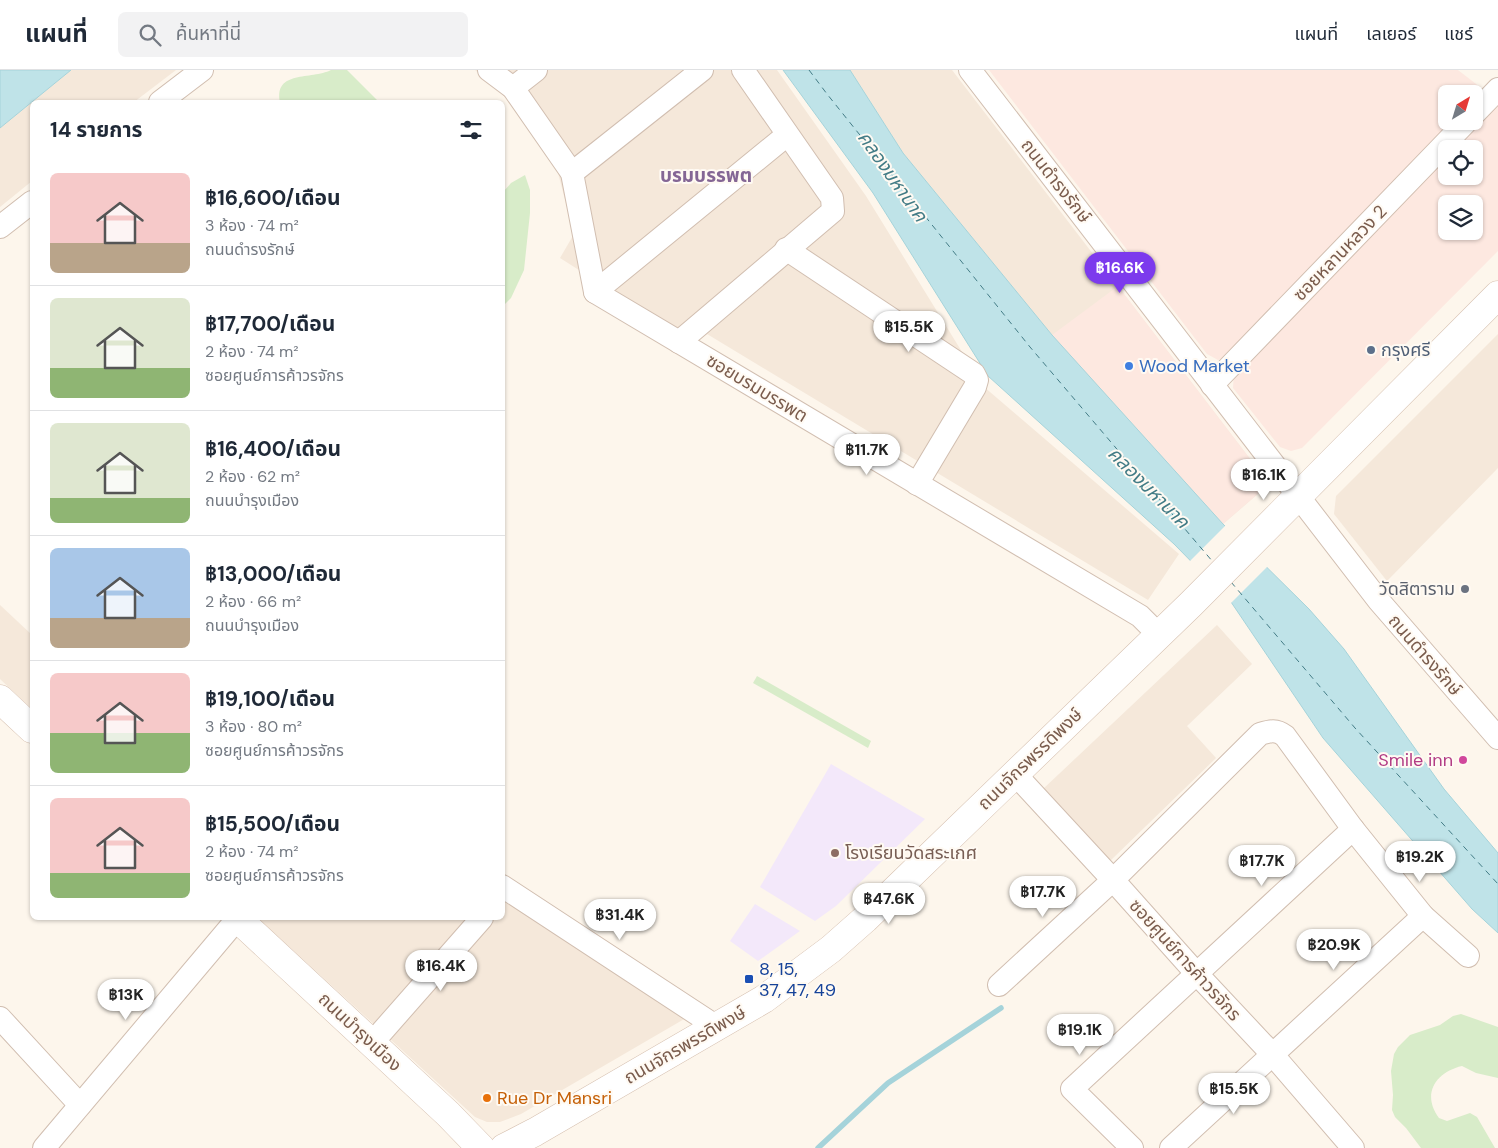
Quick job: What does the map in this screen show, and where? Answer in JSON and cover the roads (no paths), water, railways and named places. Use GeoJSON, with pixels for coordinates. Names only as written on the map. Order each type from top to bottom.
{"type":"FeatureCollection","features":[{"type":"Feature","properties":{"kind":"main road","name":"ถนนจักรพรรดิพงษ์"},"geometry":{"type":"LineString","coordinates":[[504,1148],[764,999],[831,949],[865,919],[1195,600],[1498,295]]}},
{"type":"Feature","properties":{"kind":"main road"},"geometry":{"type":"LineString","coordinates":[[0,699],[30,727]]}},
{"type":"Feature","properties":{"kind":"main road","name":"ถนนบำรุงเมือง"},"geometry":{"type":"LineString","coordinates":[[240,920],[448,1114],[481,1148]]}},
{"type":"Feature","properties":{"kind":"street"},"geometry":{"type":"LineString","coordinates":[[163,100],[202,70]]}},
{"type":"Feature","properties":{"kind":"street"},"geometry":{"type":"LineString","coordinates":[[489,70],[513,88],[572,172],[595,292],[787,135]]}},
{"type":"Feature","properties":{"kind":"street"},"geometry":{"type":"LineString","coordinates":[[513,88],[536,70]]}},
{"type":"Feature","properties":{"kind":"street"},"geometry":{"type":"LineString","coordinates":[[572,172],[702,70]]}},
{"type":"Feature","properties":{"kind":"street"},"geometry":{"type":"LineString","coordinates":[[679,342],[786,249],[833,211],[832,198],[743,70]]}},
{"type":"Feature","properties":{"kind":"street","name":"ถนนดำรงรักษ์"},"geometry":{"type":"LineString","coordinates":[[979,73],[1212,385],[1379,601],[1498,738]]}},
{"type":"Feature","properties":{"kind":"street"},"geometry":{"type":"LineString","coordinates":[[1483,105],[1498,89]]}},
{"type":"Feature","properties":{"kind":"street","name":"ซอยหลานหลวง 2"},"geometry":{"type":"LineString","coordinates":[[1212,385],[1458,130]]}},
{"type":"Feature","properties":{"kind":"street"},"geometry":{"type":"LineString","coordinates":[[0,227],[30,204]]}},
{"type":"Feature","properties":{"kind":"street"},"geometry":{"type":"LineString","coordinates":[[786,249],[974,374],[977,380],[975,388],[917,484]]}},
{"type":"Feature","properties":{"kind":"street","name":"ซอยบรมบรรพต"},"geometry":{"type":"LineString","coordinates":[[595,292],[1140,616],[1158,635]]}},
{"type":"Feature","properties":{"kind":"street"},"geometry":{"type":"LineString","coordinates":[[998,985],[1113,880],[1260,734],[1271,731],[1279,731],[1285,736],[1353,829],[1423,916],[1468,956]]}},
{"type":"Feature","properties":{"kind":"street","name":"ซอยศูนย์การค้าวรจักร"},"geometry":{"type":"LineString","coordinates":[[1015,774],[1272,1054],[1347,1146]]}},
{"type":"Feature","properties":{"kind":"street"},"geometry":{"type":"LineString","coordinates":[[1132,1148],[1072,1089],[1353,829]]}},
{"type":"Feature","properties":{"kind":"street"},"geometry":{"type":"LineString","coordinates":[[505,891],[717,1027]]}},
{"type":"Feature","properties":{"kind":"street"},"geometry":{"type":"LineString","coordinates":[[1171,1148],[1423,916]]}},
{"type":"Feature","properties":{"kind":"street"},"geometry":{"type":"LineString","coordinates":[[44,1148],[236,920]]}},
{"type":"Feature","properties":{"kind":"street"},"geometry":{"type":"LineString","coordinates":[[372,1043],[480,920]]}},
{"type":"Feature","properties":{"kind":"street"},"geometry":{"type":"LineString","coordinates":[[0,1018],[80,1105]]}},
{"type":"Feature","properties":{"kind":"water"},"geometry":{"type":"Polygon","coordinates":[[[0,70],[71,70],[34,100],[30,100],[30,103],[0,128],[0,70]]]}},
{"type":"Feature","properties":{"kind":"water","name":"คลองมหานาค"},"geometry":{"type":"Polygon","coordinates":[[[783,70],[850,70],[903,153],[1052,335],[1223,524],[1309,609],[1344,649],[1444,789],[1498,853],[1498,933],[1472,909],[1323,738],[1231,602],[1174,544],[988,376],[873,193],[783,70]]]}},
{"type":"Feature","properties":{"kind":"waterway"},"geometry":{"type":"LineString","coordinates":[[818,1148],[888,1083],[1001,1008]]}},
{"type":"Feature","properties":{"kind":"place","name":"กรุงศรี"},"geometry":{"type":"Point","coordinates":[1371,350]}},
{"type":"Feature","properties":{"kind":"place","name":"Wood Market"},"geometry":{"type":"Point","coordinates":[1129,366]}},
{"type":"Feature","properties":{"kind":"place","name":"วัดสิตาราม"},"geometry":{"type":"Point","coordinates":[1465,589]}},
{"type":"Feature","properties":{"kind":"place","name":"Smile inn"},"geometry":{"type":"Point","coordinates":[1463,760]}},
{"type":"Feature","properties":{"kind":"place","name":"โรงเรียนวัดสระเกศ"},"geometry":{"type":"Point","coordinates":[835,853]}},
{"type":"Feature","properties":{"kind":"place","name":"8, 15, 37, 47, 49"},"geometry":{"type":"Point","coordinates":[749,979]}},
{"type":"Feature","properties":{"kind":"place","name":"Rue Dr Mansri"},"geometry":{"type":"Point","coordinates":[487,1098]}},
{"type":"Feature","properties":{"kind":"district","name":"บรมบรรพต"},"geometry":{"type":"Point","coordinates":[706,175]}}]}
